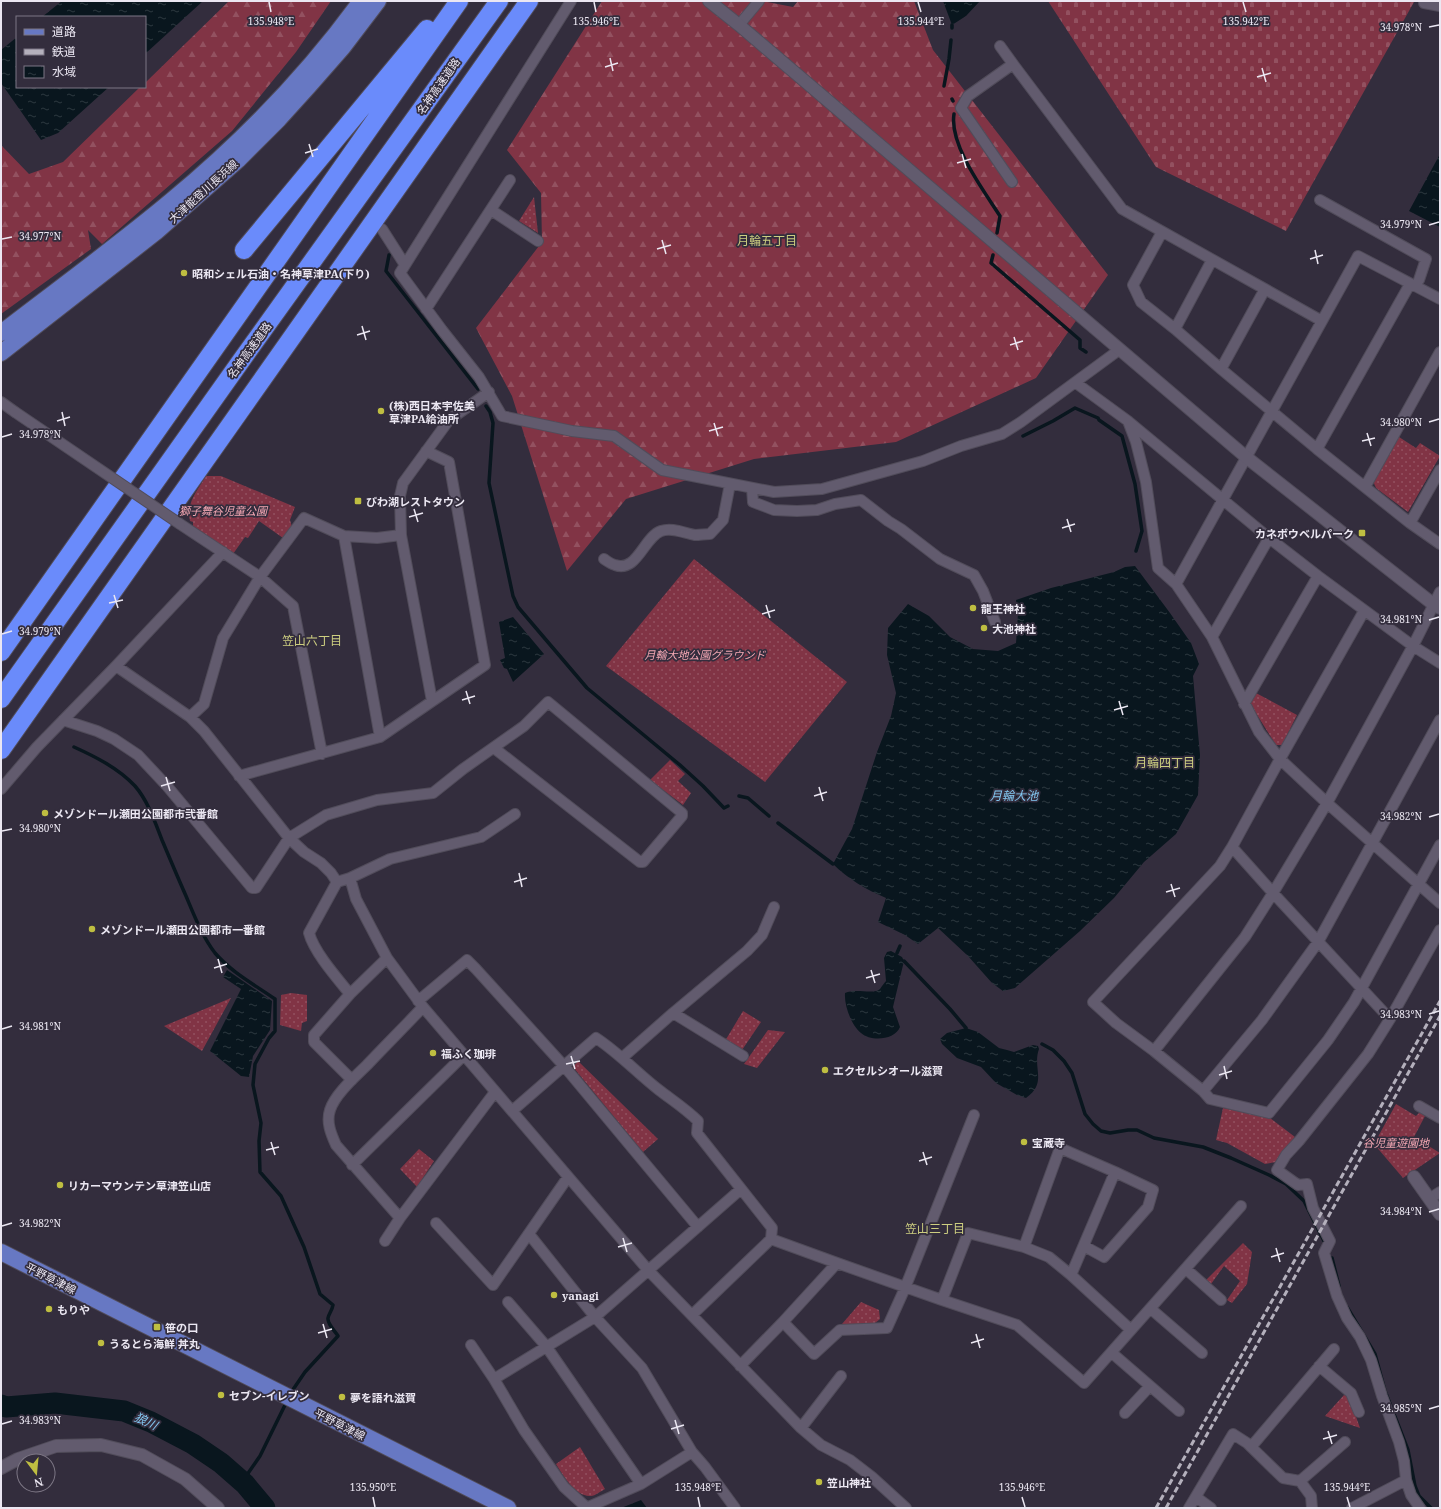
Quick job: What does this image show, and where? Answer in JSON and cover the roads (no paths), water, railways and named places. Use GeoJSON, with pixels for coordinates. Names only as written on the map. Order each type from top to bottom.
{"type":"FeatureCollection","features":[{"type":"Feature","properties":{"kind":"highway"},"geometry":{"type":"LineString","coordinates":[[244,250],[450,1]]}},
{"type":"Feature","properties":{"kind":"highway"},"geometry":{"type":"LineString","coordinates":[[1,652],[460,1]]}},
{"type":"Feature","properties":{"kind":"highway","name":"名神高速道路"},"geometry":{"type":"LineString","coordinates":[[1,699],[499,1]]}},
{"type":"Feature","properties":{"kind":"highway"},"geometry":{"type":"LineString","coordinates":[[1,750],[529,1]]}},
{"type":"Feature","properties":{"kind":"main road","name":"大津能登川長浜線"},"geometry":{"type":"LineString","coordinates":[[1,333],[171,201],[233,146],[302,74],[346,22],[361,1]]}},
{"type":"Feature","properties":{"kind":"main road","name":"大津能登川長浜線"},"geometry":{"type":"LineString","coordinates":[[1,353],[156,232],[238,160],[279,119],[308,87],[343,47],[378,1]]}},
{"type":"Feature","properties":{"kind":"main road","name":"平野草津線"},"geometry":{"type":"LineString","coordinates":[[1,1252],[508,1508]]}},
{"type":"Feature","properties":{"kind":"street"},"geometry":{"type":"LineString","coordinates":[[571,1],[400,274],[479,377],[502,416],[572,431],[614,436],[662,470],[774,492],[822,489],[924,461],[961,446],[1002,434],[1076,383],[1119,350]]}},
{"type":"Feature","properties":{"kind":"street"},"geometry":{"type":"LineString","coordinates":[[709,1],[1246,458],[1436,606]]}},
{"type":"Feature","properties":{"kind":"street"},"geometry":{"type":"LineString","coordinates":[[739,25],[758,1]]}},
{"type":"Feature","properties":{"kind":"street"},"geometry":{"type":"LineString","coordinates":[[1424,3],[1440,6]]}},
{"type":"Feature","properties":{"kind":"street"},"geometry":{"type":"LineString","coordinates":[[1000,46],[1122,209],[1322,321]]}},
{"type":"Feature","properties":{"kind":"street"},"geometry":{"type":"LineString","coordinates":[[1012,182],[961,108],[968,96],[1013,64]]}},
{"type":"Feature","properties":{"kind":"street"},"geometry":{"type":"LineString","coordinates":[[426,309],[510,180]]}},
{"type":"Feature","properties":{"kind":"street"},"geometry":{"type":"LineString","coordinates":[[1317,450],[1415,282],[1426,259],[1320,200]]}},
{"type":"Feature","properties":{"kind":"street"},"geometry":{"type":"LineString","coordinates":[[491,210],[538,241]]}},
{"type":"Feature","properties":{"kind":"street"},"geometry":{"type":"LineString","coordinates":[[382,229],[405,265]]}},
{"type":"Feature","properties":{"kind":"street"},"geometry":{"type":"LineString","coordinates":[[1162,232],[1133,286],[1141,302],[1175,329],[1220,369],[1317,450],[1410,523],[1440,544]]}},
{"type":"Feature","properties":{"kind":"street"},"geometry":{"type":"LineString","coordinates":[[1176,584],[1358,256],[1415,282],[1440,299]]}},
{"type":"Feature","properties":{"kind":"street"},"geometry":{"type":"LineString","coordinates":[[1175,329],[1212,260]]}},
{"type":"Feature","properties":{"kind":"street"},"geometry":{"type":"LineString","coordinates":[[1220,369],[1265,289]]}},
{"type":"Feature","properties":{"kind":"street"},"geometry":{"type":"LineString","coordinates":[[1365,487],[1440,352]]}},
{"type":"Feature","properties":{"kind":"street"},"geometry":{"type":"LineString","coordinates":[[1076,383],[1128,421],[1222,500],[1318,576],[1413,646],[1440,663]]}},
{"type":"Feature","properties":{"kind":"street"},"geometry":{"type":"LineString","coordinates":[[432,701],[402,535],[400,496],[403,483],[449,420],[489,392]]}},
{"type":"Feature","properties":{"kind":"street"},"geometry":{"type":"LineString","coordinates":[[1,402],[260,577],[293,606],[322,754]]}},
{"type":"Feature","properties":{"kind":"street"},"geometry":{"type":"LineString","coordinates":[[1128,421],[1136,442],[1146,482],[1158,568],[1176,584],[1212,637],[1259,732],[1280,759],[1327,803],[1440,903]]}},
{"type":"Feature","properties":{"kind":"street"},"geometry":{"type":"LineString","coordinates":[[239,776],[380,737],[485,665],[449,462],[426,451]]}},
{"type":"Feature","properties":{"kind":"street"},"geometry":{"type":"LineString","coordinates":[[1410,523],[1440,470]]}},
{"type":"Feature","properties":{"kind":"street"},"geometry":{"type":"LineString","coordinates":[[604,559],[616,566],[627,565],[637,557],[651,538],[662,531],[673,530],[696,535],[710,534],[723,520],[730,484]]}},
{"type":"Feature","properties":{"kind":"street"},"geometry":{"type":"LineString","coordinates":[[752,488],[753,502],[774,510],[817,510],[835,504],[861,500],[888,521],[902,529],[940,559],[974,575],[983,591],[995,622]]}},
{"type":"Feature","properties":{"kind":"street"},"geometry":{"type":"LineString","coordinates":[[190,716],[204,704],[223,638],[260,577],[304,518],[344,536],[378,538],[402,535]]}},
{"type":"Feature","properties":{"kind":"street"},"geometry":{"type":"LineString","coordinates":[[344,536],[380,737]]}},
{"type":"Feature","properties":{"kind":"street"},"geometry":{"type":"LineString","coordinates":[[1212,637],[1269,538]]}},
{"type":"Feature","properties":{"kind":"street"},"geometry":{"type":"LineString","coordinates":[[1,789],[37,747],[116,666],[223,552]]}},
{"type":"Feature","properties":{"kind":"street"},"geometry":{"type":"LineString","coordinates":[[1244,704],[1318,576]]}},
{"type":"Feature","properties":{"kind":"street"},"geometry":{"type":"LineString","coordinates":[[1154,1051],[1245,937],[1273,894],[1327,803],[1436,606],[1440,592]]}},
{"type":"Feature","properties":{"kind":"street"},"geometry":{"type":"LineString","coordinates":[[1364,611],[1220,866],[1093,1002],[1116,1023],[1204,1091],[1210,1100],[1269,1113],[1328,1040],[1354,1002],[1440,845]]}},
{"type":"Feature","properties":{"kind":"street"},"geometry":{"type":"LineString","coordinates":[[116,666],[190,716],[204,731],[289,838],[304,852],[321,863],[331,873],[337,882]]}},
{"type":"Feature","properties":{"kind":"street"},"geometry":{"type":"LineString","coordinates":[[63,720],[97,731],[114,739],[138,755],[167,786],[252,888],[256,888],[289,838],[326,815],[377,800],[433,793],[494,748],[524,726],[548,702],[682,813],[682,816],[643,862],[640,862],[494,748]]}},
{"type":"Feature","properties":{"kind":"street"},"geometry":{"type":"LineString","coordinates":[[1204,1091],[1262,1020],[1318,942],[1440,720]]}},
{"type":"Feature","properties":{"kind":"street"},"geometry":{"type":"LineString","coordinates":[[350,994],[336,977],[311,941],[309,933],[337,882],[350,878],[390,859],[481,837],[515,814]]}},
{"type":"Feature","properties":{"kind":"street"},"geometry":{"type":"LineString","coordinates":[[1232,847],[1273,894],[1390,1018]]}},
{"type":"Feature","properties":{"kind":"street"},"geometry":{"type":"LineString","coordinates":[[350,878],[356,899],[387,958],[420,1004],[648,1270],[801,1428],[821,1444],[850,1460],[872,1477],[906,1508]]}},
{"type":"Feature","properties":{"kind":"street"},"geometry":{"type":"LineString","coordinates":[[622,1058],[747,951],[762,935],[774,907]]}},
{"type":"Feature","properties":{"kind":"street"},"geometry":{"type":"LineString","coordinates":[[1420,1508],[1411,1495],[1406,1480],[1404,1461],[1399,1442],[1371,1360],[1360,1337],[1347,1318],[1337,1296],[1324,1253],[1330,1241],[1313,1208],[1307,1184],[1298,1185],[1277,1170],[1286,1155],[1300,1141],[1368,1054],[1440,930]]}},
{"type":"Feature","properties":{"kind":"street"},"geometry":{"type":"LineString","coordinates":[[352,1080],[314,1042],[314,1035],[350,994],[387,958]]}},
{"type":"Feature","properties":{"kind":"street"},"geometry":{"type":"LineString","coordinates":[[400,1218],[336,1145],[330,1132],[330,1109],[352,1080],[420,1004],[467,960],[564,1066],[698,1227]]}},
{"type":"Feature","properties":{"kind":"street"},"geometry":{"type":"LineString","coordinates":[[673,1013],[743,1056]]}},
{"type":"Feature","properties":{"kind":"street"},"geometry":{"type":"LineString","coordinates":[[512,1111],[596,1038],[698,1121],[697,1133],[772,1228],[772,1239],[692,1315]]}},
{"type":"Feature","properties":{"kind":"street"},"geometry":{"type":"LineString","coordinates":[[352,1165],[464,1055]]}},
{"type":"Feature","properties":{"kind":"street"},"geometry":{"type":"LineString","coordinates":[[385,1241],[400,1218],[495,1092]]}},
{"type":"Feature","properties":{"kind":"street"},"geometry":{"type":"LineString","coordinates":[[1419,1106],[1440,1118]]}},
{"type":"Feature","properties":{"kind":"street"},"geometry":{"type":"LineString","coordinates":[[783,1322],[814,1354],[840,1330],[886,1328],[905,1288],[974,1115]]}},
{"type":"Feature","properties":{"kind":"street"},"geometry":{"type":"LineString","coordinates":[[1024,1247],[1060,1148],[1153,1190],[1148,1207],[1104,1257],[1084,1246]]}},
{"type":"Feature","properties":{"kind":"street"},"geometry":{"type":"LineString","coordinates":[[1071,1275],[1115,1172]]}},
{"type":"Feature","properties":{"kind":"street"},"geometry":{"type":"LineString","coordinates":[[436,1223],[493,1285],[568,1177]]}},
{"type":"Feature","properties":{"kind":"street"},"geometry":{"type":"LineString","coordinates":[[1414,1177],[1440,1214]]}},
{"type":"Feature","properties":{"kind":"street"},"geometry":{"type":"LineString","coordinates":[[494,1379],[595,1317],[741,1189]]}},
{"type":"Feature","properties":{"kind":"street"},"geometry":{"type":"LineString","coordinates":[[1429,1199],[1440,1192]]}},
{"type":"Feature","properties":{"kind":"street"},"geometry":{"type":"LineString","coordinates":[[772,1239],[905,1288],[1017,1325],[1084,1383],[1241,1206]]}},
{"type":"Feature","properties":{"kind":"street"},"geometry":{"type":"LineString","coordinates":[[942,1300],[968,1233],[1024,1247],[1049,1257],[1131,1330]]}},
{"type":"Feature","properties":{"kind":"street"},"geometry":{"type":"LineString","coordinates":[[528,1234],[595,1317],[642,1368],[692,1452],[735,1508]]}},
{"type":"Feature","properties":{"kind":"street"},"geometry":{"type":"LineString","coordinates":[[740,1366],[837,1264]]}},
{"type":"Feature","properties":{"kind":"street"},"geometry":{"type":"LineString","coordinates":[[1186,1269],[1221,1300]]}},
{"type":"Feature","properties":{"kind":"street"},"geometry":{"type":"LineString","coordinates":[[508,1302],[546,1346],[641,1484]]}},
{"type":"Feature","properties":{"kind":"street"},"geometry":{"type":"LineString","coordinates":[[1151,1309],[1202,1353]]}},
{"type":"Feature","properties":{"kind":"street"},"geometry":{"type":"LineString","coordinates":[[471,1345],[494,1379],[524,1430],[564,1487],[586,1507],[641,1484],[692,1452]]}},
{"type":"Feature","properties":{"kind":"street"},"geometry":{"type":"LineString","coordinates":[[1251,1447],[1334,1349]]}},
{"type":"Feature","properties":{"kind":"street"},"geometry":{"type":"LineString","coordinates":[[1112,1353],[1179,1411]]}},
{"type":"Feature","properties":{"kind":"street"},"geometry":{"type":"LineString","coordinates":[[1319,1366],[1351,1393],[1359,1412]]}},
{"type":"Feature","properties":{"kind":"street"},"geometry":{"type":"LineString","coordinates":[[801,1428],[842,1376]]}},
{"type":"Feature","properties":{"kind":"street"},"geometry":{"type":"LineString","coordinates":[[1125,1413],[1150,1386]]}},
{"type":"Feature","properties":{"kind":"street"},"geometry":{"type":"LineString","coordinates":[[1189,1508],[1233,1434],[1251,1447],[1282,1478],[1300,1481],[1311,1496],[1312,1508]]}},
{"type":"Feature","properties":{"kind":"street"},"geometry":{"type":"LineString","coordinates":[[1300,1481],[1345,1442]]}},
{"type":"Feature","properties":{"kind":"street"},"geometry":{"type":"LineString","coordinates":[[1,1468],[18,1459],[56,1446],[101,1445],[142,1455],[185,1479],[218,1508]]}},
{"type":"Feature","properties":{"kind":"street"},"geometry":{"type":"LineString","coordinates":[[1352,1508],[1406,1480]]}},
{"type":"Feature","properties":{"kind":"street"},"geometry":{"type":"LineString","coordinates":[[1196,1497],[1211,1508]]}},
{"type":"Feature","properties":{"kind":"water"},"geometry":{"type":"Polygon","coordinates":[[[62,1],[203,1],[146,53],[146,16],[43,16],[62,1]]]}},
{"type":"Feature","properties":{"kind":"water"},"geometry":{"type":"Polygon","coordinates":[[[943,1],[980,1],[966,16],[952,25],[943,1]]]}},
{"type":"Feature","properties":{"kind":"water"},"geometry":{"type":"Polygon","coordinates":[[[16,38],[16,88],[108,88],[58,133],[41,140],[1,83],[1,50],[16,38]]]}},
{"type":"Feature","properties":{"kind":"water"},"geometry":{"type":"Polygon","coordinates":[[[1440,154],[1440,227],[1409,211],[1440,154]]]}},
{"type":"Feature","properties":{"kind":"water","name":"月輪大池"},"geometry":{"type":"Polygon","coordinates":[[[1135,566],[1191,643],[1199,664],[1193,676],[1200,755],[1198,795],[1176,834],[1144,862],[1114,898],[1080,931],[1015,988],[1003,991],[992,983],[968,956],[938,928],[918,944],[905,935],[878,922],[886,898],[858,884],[833,864],[852,829],[877,752],[891,716],[896,693],[887,655],[888,628],[908,604],[929,616],[950,637],[973,649],[998,651],[1016,643],[1018,613],[1016,600],[1051,588],[1114,572],[1125,567],[1135,566]]]}},
{"type":"Feature","properties":{"kind":"water"},"geometry":{"type":"Polygon","coordinates":[[[513,617],[544,654],[513,682],[507,669],[504,668],[500,660],[505,658],[499,622],[513,617]]]}},
{"type":"Feature","properties":{"kind":"water"},"geometry":{"type":"Polygon","coordinates":[[[891,951],[902,957],[904,961],[893,1007],[900,1027],[893,1035],[888,1037],[871,1038],[861,1033],[851,1020],[847,1009],[845,993],[854,991],[877,991],[880,989],[886,981],[884,958],[887,952],[891,951]]]}},
{"type":"Feature","properties":{"kind":"water"},"geometry":{"type":"Polygon","coordinates":[[[227,970],[272,1001],[270,1030],[253,1056],[249,1077],[241,1076],[210,1051],[241,989],[223,977],[227,970]]]}},
{"type":"Feature","properties":{"kind":"water"},"geometry":{"type":"Polygon","coordinates":[[[966,1028],[978,1032],[999,1048],[1014,1052],[1033,1045],[1038,1046],[1038,1081],[1033,1092],[1026,1098],[1017,1095],[996,1083],[981,1067],[957,1058],[942,1044],[940,1039],[947,1033],[966,1028]]]}},
{"type":"Feature","properties":{"kind":"water"},"geometry":{"type":"Polygon","coordinates":[[[641,1500],[647,1508],[621,1508],[641,1500]]]}},
{"type":"Feature","properties":{"kind":"waterway"},"geometry":{"type":"LineString","coordinates":[[944,86],[951,40]]}},
{"type":"Feature","properties":{"kind":"waterway"},"geometry":{"type":"LineString","coordinates":[[954,114],[954,126],[962,153],[977,181],[1000,216],[997,233]]}},
{"type":"Feature","properties":{"kind":"waterway"},"geometry":{"type":"LineString","coordinates":[[389,255],[386,271],[478,389]]}},
{"type":"Feature","properties":{"kind":"waterway"},"geometry":{"type":"LineString","coordinates":[[993,255],[991,263],[1080,340],[1080,348],[1086,352]]}},
{"type":"Feature","properties":{"kind":"waterway"},"geometry":{"type":"LineString","coordinates":[[486,406],[490,412],[493,423],[489,483],[513,596],[518,607],[587,688],[680,765],[724,808],[728,806]]}},
{"type":"Feature","properties":{"kind":"waterway"},"geometry":{"type":"LineString","coordinates":[[1023,436],[1075,408],[1098,418],[1122,436],[1135,484],[1142,531],[1136,551]]}},
{"type":"Feature","properties":{"kind":"waterway"},"geometry":{"type":"LineString","coordinates":[[74,747],[114,768],[140,792],[151,812],[195,918],[210,946],[228,966],[275,999],[275,1031],[269,1038],[255,1064],[253,1085],[261,1123],[259,1141],[260,1172],[281,1196],[304,1247],[320,1294],[333,1305],[328,1316],[328,1320],[338,1336],[305,1372],[290,1394]]}},
{"type":"Feature","properties":{"kind":"waterway"},"geometry":{"type":"LineString","coordinates":[[739,796],[748,798],[769,816]]}},
{"type":"Feature","properties":{"kind":"waterway"},"geometry":{"type":"LineString","coordinates":[[778,823],[833,864]]}},
{"type":"Feature","properties":{"kind":"waterway"},"geometry":{"type":"LineString","coordinates":[[897,953],[900,946]]}},
{"type":"Feature","properties":{"kind":"waterway"},"geometry":{"type":"LineString","coordinates":[[904,961],[966,1028]]}},
{"type":"Feature","properties":{"kind":"waterway"},"geometry":{"type":"LineString","coordinates":[[1042,1044],[1053,1050],[1064,1061],[1072,1073],[1085,1114],[1101,1131],[1110,1133],[1137,1130],[1154,1138],[1203,1147],[1269,1175],[1286,1184],[1304,1201],[1325,1243]]}},
{"type":"Feature","properties":{"kind":"waterway"},"geometry":{"type":"LineString","coordinates":[[1332,1258],[1339,1286]]}},
{"type":"Feature","properties":{"kind":"waterway"},"geometry":{"type":"LineString","coordinates":[[1347,1307],[1375,1354],[1385,1391],[1408,1450],[1415,1486],[1419,1496],[1431,1508]]}},
{"type":"Feature","properties":{"kind":"waterway"},"geometry":{"type":"LineString","coordinates":[[242,1482],[260,1456],[287,1401]]}},
{"type":"Feature","properties":{"kind":"waterway","name":"狼川"},"geometry":{"type":"LineString","coordinates":[[1,1405],[6,1407],[55,1403],[124,1411],[151,1422],[193,1444],[221,1463],[245,1484],[265,1508]]}},
{"type":"Feature","properties":{"kind":"railway"},"geometry":{"type":"LineString","coordinates":[[1156,1508],[1440,1001]]}},
{"type":"Feature","properties":{"kind":"railway"},"geometry":{"type":"LineString","coordinates":[[1166,1508],[1440,1016]]}},
{"type":"Feature","properties":{"kind":"place","name":"昭和シェル石油・名神草津PA(下り)"},"geometry":{"type":"Point","coordinates":[184,273]}},
{"type":"Feature","properties":{"kind":"place","name":"(株)西日本宇佐美 草津PA給油所"},"geometry":{"type":"Point","coordinates":[381,411]}},
{"type":"Feature","properties":{"kind":"place","name":"びわ湖レストタウン"},"geometry":{"type":"Point","coordinates":[358,501]}},
{"type":"Feature","properties":{"kind":"place","name":"カネボウベルパーク"},"geometry":{"type":"Point","coordinates":[1362,533]}},
{"type":"Feature","properties":{"kind":"place","name":"龍王神社"},"geometry":{"type":"Point","coordinates":[973,608]}},
{"type":"Feature","properties":{"kind":"place","name":"大池神社"},"geometry":{"type":"Point","coordinates":[984,628]}},
{"type":"Feature","properties":{"kind":"place","name":"メゾンドール瀬田公園都市弐番館"},"geometry":{"type":"Point","coordinates":[45,813]}},
{"type":"Feature","properties":{"kind":"place","name":"メゾンドール瀬田公園都市一番館"},"geometry":{"type":"Point","coordinates":[92,929]}},
{"type":"Feature","properties":{"kind":"place","name":"福ふく珈琲"},"geometry":{"type":"Point","coordinates":[433,1053]}},
{"type":"Feature","properties":{"kind":"place","name":"エクセルシオール滋賀"},"geometry":{"type":"Point","coordinates":[825,1070]}},
{"type":"Feature","properties":{"kind":"place","name":"宝蔵寺"},"geometry":{"type":"Point","coordinates":[1024,1142]}},
{"type":"Feature","properties":{"kind":"place","name":"リカーマウンテン草津笠山店"},"geometry":{"type":"Point","coordinates":[60,1185]}},
{"type":"Feature","properties":{"kind":"place","name":"yanagi"},"geometry":{"type":"Point","coordinates":[554,1295]}},
{"type":"Feature","properties":{"kind":"place","name":"もりや"},"geometry":{"type":"Point","coordinates":[49,1309]}},
{"type":"Feature","properties":{"kind":"place","name":"笹の口"},"geometry":{"type":"Point","coordinates":[157,1327]}},
{"type":"Feature","properties":{"kind":"place","name":"うるとら海鮮 丼丸"},"geometry":{"type":"Point","coordinates":[101,1343]}},
{"type":"Feature","properties":{"kind":"place","name":"セブン-イレブン"},"geometry":{"type":"Point","coordinates":[221,1395]}},
{"type":"Feature","properties":{"kind":"place","name":"夢を語れ滋賀"},"geometry":{"type":"Point","coordinates":[342,1397]}},
{"type":"Feature","properties":{"kind":"place","name":"笠山神社"},"geometry":{"type":"Point","coordinates":[819,1482]}},
{"type":"Feature","properties":{"kind":"district","name":"月輪五丁目"},"geometry":{"type":"Point","coordinates":[767,240]}},
{"type":"Feature","properties":{"kind":"district","name":"笠山六丁目"},"geometry":{"type":"Point","coordinates":[312,640]}},
{"type":"Feature","properties":{"kind":"district","name":"月輪四丁目"},"geometry":{"type":"Point","coordinates":[1165,762]}},
{"type":"Feature","properties":{"kind":"district","name":"笠山三丁目"},"geometry":{"type":"Point","coordinates":[935,1228]}},
{"type":"Feature","properties":{"kind":"park label","name":"獅子舞谷児童公園"},"geometry":{"type":"Point","coordinates":[223,510]}},
{"type":"Feature","properties":{"kind":"park label","name":"月輪大地公園グラウンド"},"geometry":{"type":"Point","coordinates":[705,654]}},
{"type":"Feature","properties":{"kind":"park label","name":"谷児童遊園地"},"geometry":{"type":"Point","coordinates":[1396,1142]}}]}
